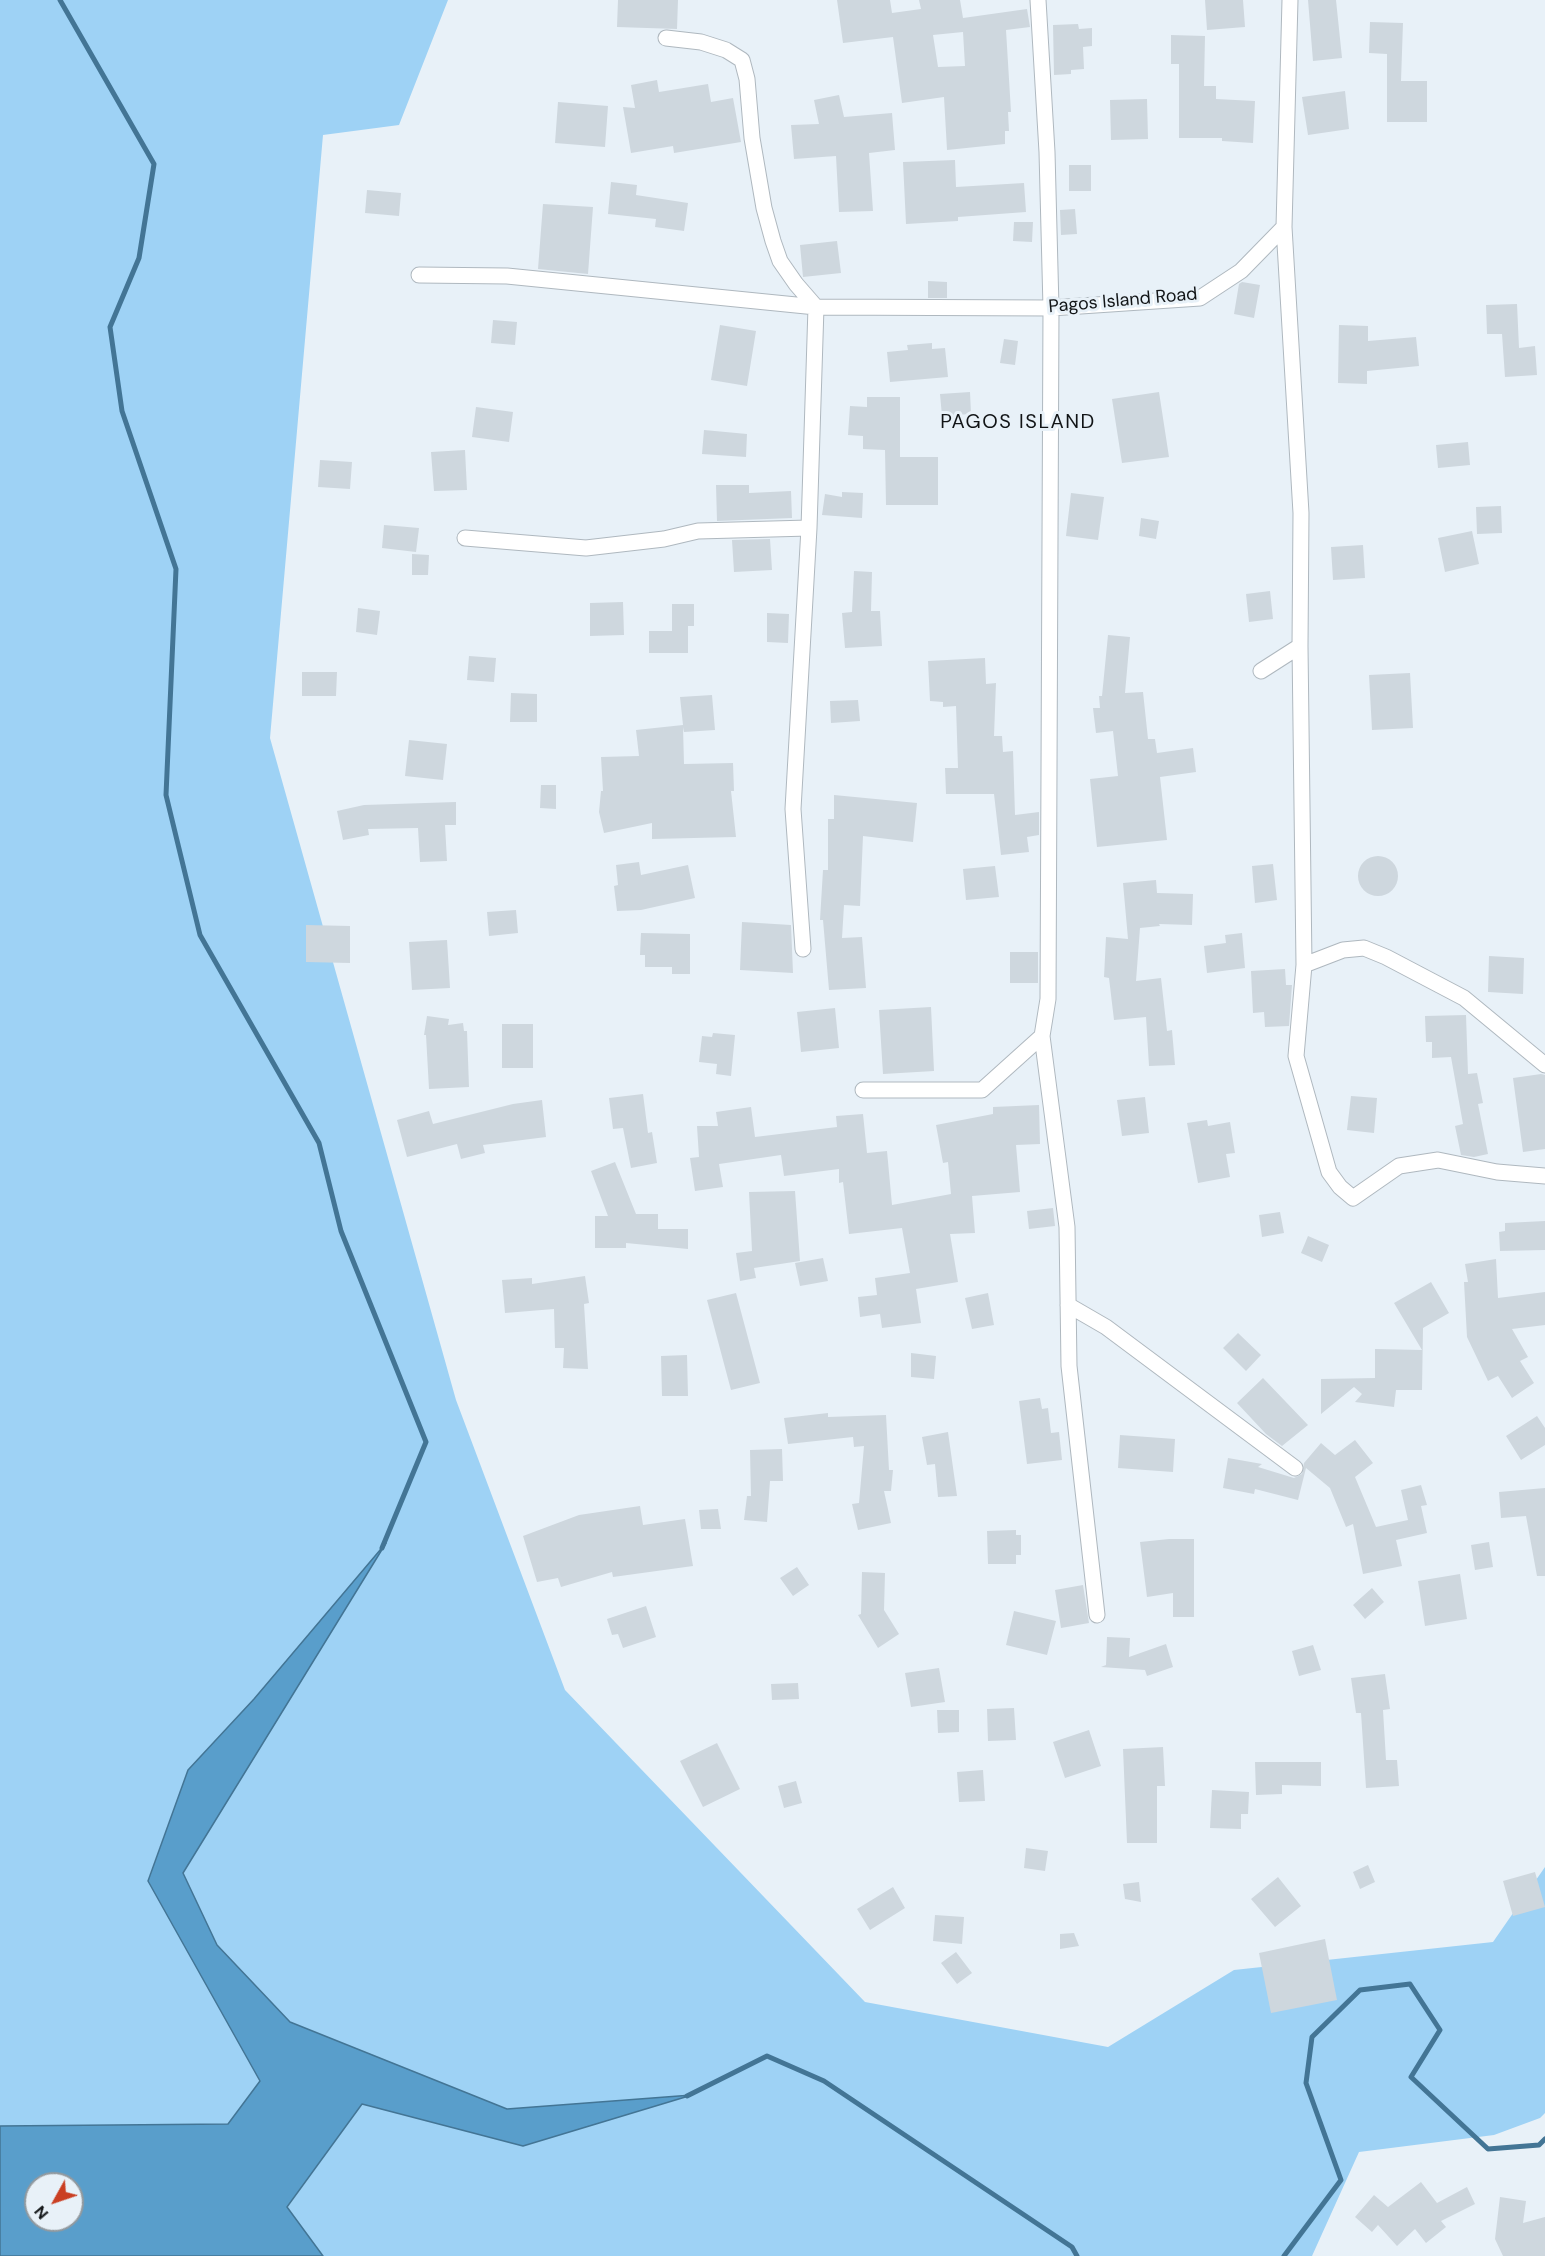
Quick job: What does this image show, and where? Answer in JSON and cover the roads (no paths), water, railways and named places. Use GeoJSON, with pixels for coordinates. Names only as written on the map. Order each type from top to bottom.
{"type":"FeatureCollection","features":[{"type":"Feature","properties":{"kind":"street"},"geometry":{"type":"LineString","coordinates":[[1038,0],[1047,152],[1051,308],[1048,987],[1042,1036],[1066,1227],[1069,1366],[1097,1615]]}},
{"type":"Feature","properties":{"kind":"street"},"geometry":{"type":"LineString","coordinates":[[1290,0],[1284,227],[1301,513],[1300,646],[1304,965],[1296,1056],[1316,1121],[1320,1149],[1329,1172],[1340,1187],[1353,1198],[1399,1166],[1438,1160],[1497,1172],[1545,1176]]}},
{"type":"Feature","properties":{"kind":"street"},"geometry":{"type":"LineString","coordinates":[[666,38],[701,42],[726,50],[742,60],[747,79],[752,138],[762,197],[773,241],[780,261],[816,307],[809,528],[793,809],[803,949]]}},
{"type":"Feature","properties":{"kind":"street","name":"Pagos Island Road"},"geometry":{"type":"LineString","coordinates":[[419,275],[507,276],[816,307],[1051,308],[1200,298],[1240,271],[1284,227]]}},
{"type":"Feature","properties":{"kind":"street"},"geometry":{"type":"LineString","coordinates":[[465,538],[586,548],[664,539],[699,531],[809,528]]}},
{"type":"Feature","properties":{"kind":"street"},"geometry":{"type":"LineString","coordinates":[[1261,671],[1300,646]]}},
{"type":"Feature","properties":{"kind":"street"},"geometry":{"type":"LineString","coordinates":[[1304,965],[1343,950],[1364,948],[1386,957],[1464,998],[1545,1065]]}},
{"type":"Feature","properties":{"kind":"street"},"geometry":{"type":"LineString","coordinates":[[863,1090],[982,1090],[1042,1036]]}},
{"type":"Feature","properties":{"kind":"street"},"geometry":{"type":"LineString","coordinates":[[1068,1305],[1106,1327],[1295,1468]]}},
{"type":"Feature","properties":{"kind":"waterway"},"geometry":{"type":"LineString","coordinates":[[60,0],[154,164],[139,258],[110,327],[122,411],[176,569],[166,795],[200,935],[319,1143],[341,1231],[426,1442],[382,1548]]}},
{"type":"Feature","properties":{"kind":"waterway"},"geometry":{"type":"LineString","coordinates":[[1284,2256],[1341,2180],[1306,2083],[1312,2037],[1360,1990],[1410,1984],[1440,2030],[1411,2077],[1488,2149],[1539,2145],[1545,2139]]}},
{"type":"Feature","properties":{"kind":"waterway"},"geometry":{"type":"LineString","coordinates":[[687,2096],[767,2056],[824,2081],[1072,2247],[1077,2256]]}},
{"type":"Feature","properties":{"kind":"district","name":"PAGOS ISLAND"},"geometry":{"type":"Point","coordinates":[1018,423]}}]}
